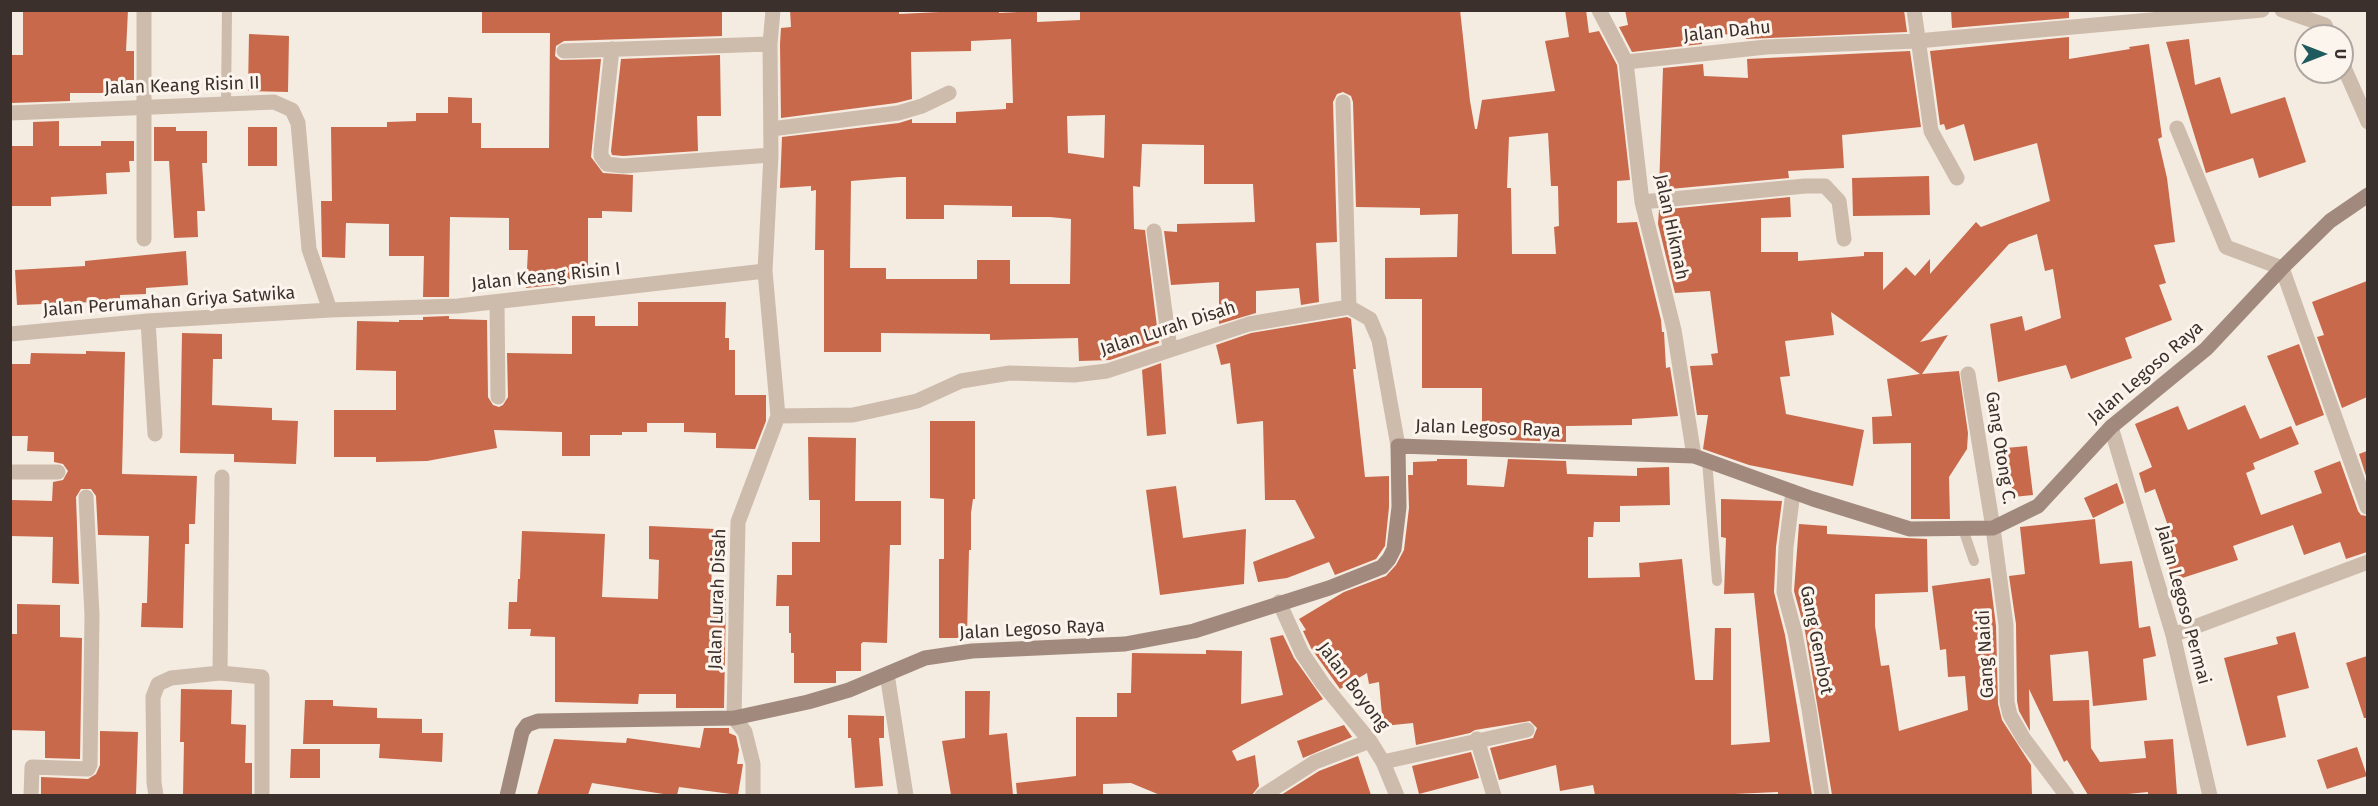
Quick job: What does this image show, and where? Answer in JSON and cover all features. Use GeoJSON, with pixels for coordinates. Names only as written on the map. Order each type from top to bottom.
{"type":"FeatureCollection","features":[{"type":"Feature","properties":{"kind":"street"},"geometry":{"type":"LineString","coordinates":[[144,10],[144,239]]}},
{"type":"Feature","properties":{"kind":"street","name":"Jalan Lurah Disah"},"geometry":{"type":"LineString","coordinates":[[734,718],[738,522],[778,416],[765,271],[771,155],[770,44],[773,10]]}},
{"type":"Feature","properties":{"kind":"street","name":"Jalan Hikmah"},"geometry":{"type":"LineString","coordinates":[[1599,10],[1626,62],[1642,202],[1674,330],[1700,459]]}},
{"type":"Feature","properties":{"kind":"street"},"geometry":{"type":"LineString","coordinates":[[1914,10],[1931,131],[1957,178]]}},
{"type":"Feature","properties":{"kind":"street","name":"Jalan Dahu"},"geometry":{"type":"LineString","coordinates":[[1626,62],[1766,46],[1917,41],[2262,10]]}},
{"type":"Feature","properties":{"kind":"street"},"geometry":{"type":"LineString","coordinates":[[2282,10],[2327,24]]}},
{"type":"Feature","properties":{"kind":"street"},"geometry":{"type":"LineString","coordinates":[[564,51],[770,44]]}},
{"type":"Feature","properties":{"kind":"street"},"geometry":{"type":"LineString","coordinates":[[612,49],[601,150],[601,156],[607,164],[623,166],[771,155]]}},
{"type":"Feature","properties":{"kind":"street"},"geometry":{"type":"LineString","coordinates":[[2351,84],[2367,122]]}},
{"type":"Feature","properties":{"kind":"street"},"geometry":{"type":"LineString","coordinates":[[771,129],[898,113],[922,106],[949,93]]}},
{"type":"Feature","properties":{"kind":"street","name":"Jalan Keang Risin II"},"geometry":{"type":"LineString","coordinates":[[10,113],[274,102],[292,110],[298,123],[309,249],[330,310]]}},
{"type":"Feature","properties":{"kind":"street"},"geometry":{"type":"LineString","coordinates":[[1343,102],[1349,307],[1370,319],[1379,340],[1398,446]]}},
{"type":"Feature","properties":{"kind":"street"},"geometry":{"type":"LineString","coordinates":[[2176,128],[2226,247],[2282,268],[2367,507]]}},
{"type":"Feature","properties":{"kind":"street"},"geometry":{"type":"LineString","coordinates":[[1642,202],[1805,186],[1826,186],[1839,201],[1844,239]]}},
{"type":"Feature","properties":{"kind":"street","name":"Jalan Legoso Raya"},"geometry":{"type":"LineString","coordinates":[[507,795],[522,732],[527,724],[538,721],[734,718],[808,702],[925,658],[972,651],[1125,644],[1194,630],[1329,588],[1382,567],[1394,549],[1399,507],[1398,446],[1700,459],[1793,492],[1910,529],[1993,528],[2038,506],[2111,427],[2206,349],[2330,220],[2367,195]]}},
{"type":"Feature","properties":{"kind":"street"},"geometry":{"type":"LineString","coordinates":[[1154,231],[1170,349]]}},
{"type":"Feature","properties":{"kind":"street","name":"Jalan Keang Risin I"},"geometry":{"type":"LineString","coordinates":[[330,310],[458,306],[765,271]]}},
{"type":"Feature","properties":{"kind":"street"},"geometry":{"type":"LineString","coordinates":[[498,302],[498,397]]}},
{"type":"Feature","properties":{"kind":"street","name":"Jalan Lurah Disah"},"geometry":{"type":"LineString","coordinates":[[778,416],[853,415],[917,401],[961,381],[1010,373],[1074,375],[1107,371],[1258,321],[1349,307]]}},
{"type":"Feature","properties":{"kind":"street","name":"Jalan Perumahan Griya Satwika"},"geometry":{"type":"LineString","coordinates":[[10,334],[148,321],[330,310]]}},
{"type":"Feature","properties":{"kind":"street"},"geometry":{"type":"LineString","coordinates":[[148,321],[155,434]]}},
{"type":"Feature","properties":{"kind":"street","name":"Gang Otong C."},"geometry":{"type":"LineString","coordinates":[[1968,374],[1993,528]]}},
{"type":"Feature","properties":{"kind":"street","name":"Jalan Legoso Permai"},"geometry":{"type":"LineString","coordinates":[[2111,427],[2173,634],[2210,795]]}},
{"type":"Feature","properties":{"kind":"street"},"geometry":{"type":"LineString","coordinates":[[10,472],[58,472]]}},
{"type":"Feature","properties":{"kind":"street"},"geometry":{"type":"LineString","coordinates":[[220,673],[222,477]]}},
{"type":"Feature","properties":{"kind":"street","name":"Gang Gembot"},"geometry":{"type":"LineString","coordinates":[[1793,492],[1786,547],[1785,592],[1809,709],[1822,795]]}},
{"type":"Feature","properties":{"kind":"street"},"geometry":{"type":"LineString","coordinates":[[31,795],[32,767],[88,769],[90,765],[92,615],[86,497]]}},
{"type":"Feature","properties":{"kind":"street","name":"Gang Naidi"},"geometry":{"type":"LineString","coordinates":[[1993,528],[2008,642],[2007,690],[2010,715],[2024,739],[2067,795]]}},
{"type":"Feature","properties":{"kind":"street"},"geometry":{"type":"LineString","coordinates":[[2173,634],[2367,562]]}},
{"type":"Feature","properties":{"kind":"street","name":"Jalan Boyong"},"geometry":{"type":"LineString","coordinates":[[1279,602],[1302,653],[1323,684],[1370,741],[1383,762],[1397,795]]}},
{"type":"Feature","properties":{"kind":"street"},"geometry":{"type":"LineString","coordinates":[[156,795],[153,697],[158,684],[171,678],[220,673],[262,677],[262,795]]}},
{"type":"Feature","properties":{"kind":"street"},"geometry":{"type":"LineString","coordinates":[[887,674],[906,795]]}},
{"type":"Feature","properties":{"kind":"street"},"geometry":{"type":"LineString","coordinates":[[734,718],[745,732],[753,764],[753,795]]}},
{"type":"Feature","properties":{"kind":"street"},"geometry":{"type":"LineString","coordinates":[[1383,762],[1527,730]]}},
{"type":"Feature","properties":{"kind":"street"},"geometry":{"type":"LineString","coordinates":[[1477,740],[1494,795]]}},
{"type":"Feature","properties":{"kind":"street"},"geometry":{"type":"LineString","coordinates":[[1262,795],[1315,762],[1370,741]]}},
{"type":"Feature","properties":{"kind":"lane"},"geometry":{"type":"LineString","coordinates":[[226,103],[227,10]]}},
{"type":"Feature","properties":{"kind":"lane"},"geometry":{"type":"LineString","coordinates":[[1700,459],[1717,581]]}},
{"type":"Feature","properties":{"kind":"lane"},"geometry":{"type":"LineString","coordinates":[[1963,529],[1974,561]]}},
{"type":"Feature","properties":{"kind":"building"},"geometry":{"type":"Polygon","coordinates":[[[23,10],[128,10],[126,51],[134,51],[134,80],[126,80],[126,93],[70,93],[70,101],[11,103],[12,55],[23,55],[23,10]]]}},
{"type":"Feature","properties":{"kind":"building"},"geometry":{"type":"Polygon","coordinates":[[[482,10],[722,10],[722,36],[564,41],[556,46],[555,56],[560,60],[601,59],[591,157],[603,173],[633,175],[632,212],[602,211],[602,218],[588,218],[588,279],[564,279],[563,284],[526,288],[528,250],[509,250],[509,218],[450,217],[449,297],[423,297],[424,256],[389,256],[389,224],[346,223],[345,258],[322,257],[321,201],[332,201],[331,127],[387,127],[387,122],[416,121],[416,113],[448,113],[448,97],[472,98],[472,123],[481,123],[481,148],[549,148],[550,33],[482,33],[482,10]]]}},
{"type":"Feature","properties":{"kind":"building"},"geometry":{"type":"Polygon","coordinates":[[[790,10],[899,10],[899,14],[980,10],[999,10],[999,13],[1037,11],[1037,22],[1080,20],[1080,10],[1460,10],[1470,101],[1475,129],[1477,129],[1482,100],[1555,91],[1545,41],[1569,37],[1565,10],[1586,10],[1589,33],[1599,31],[1617,65],[1630,180],[1617,181],[1617,223],[1637,222],[1662,332],[1664,332],[1666,368],[1670,367],[1678,416],[1632,419],[1632,425],[1566,426],[1566,442],[1510,440],[1511,436],[1482,436],[1482,388],[1422,388],[1422,299],[1385,299],[1385,258],[1457,257],[1458,214],[1420,215],[1420,208],[1356,207],[1353,102],[1351,96],[1343,92],[1337,94],[1333,102],[1337,242],[1316,243],[1319,302],[1301,305],[1299,288],[1256,291],[1256,313],[1219,324],[1219,282],[1171,285],[1164,231],[1177,232],[1177,224],[1255,222],[1253,184],[1204,184],[1204,145],[1142,144],[1140,187],[1133,186],[1134,229],[1145,230],[1159,343],[1110,360],[1079,361],[1078,338],[990,340],[990,334],[881,333],[881,352],[824,352],[824,250],[815,250],[816,190],[811,191],[811,186],[780,188],[782,137],[899,123],[912,119],[912,123],[956,123],[956,112],[1006,109],[1006,103],[1013,103],[1011,39],[971,41],[971,51],[911,52],[912,99],[781,118],[781,28],[791,27],[790,10]],[[1105,115],[1067,116],[1068,153],[1104,158],[1105,115]],[[1548,133],[1509,137],[1507,188],[1511,188],[1512,254],[1556,254],[1554,227],[1559,226],[1558,186],[1551,186],[1548,133]],[[906,177],[851,181],[850,268],[886,268],[886,279],[977,279],[977,260],[1010,260],[1010,284],[1070,284],[1071,219],[1012,217],[1012,206],[944,205],[944,219],[906,219],[906,177]]]}},
{"type":"Feature","properties":{"kind":"building"},"geometry":{"type":"Polygon","coordinates":[[[1625,10],[1904,10],[1907,32],[1746,39],[1746,34],[1702,35],[1702,44],[1632,52],[1619,27],[1628,25],[1625,10]]]}},
{"type":"Feature","properties":{"kind":"building"},"geometry":{"type":"Polygon","coordinates":[[[1951,10],[2069,10],[2069,18],[1952,28],[1951,10]]]}},
{"type":"Feature","properties":{"kind":"building"},"geometry":{"type":"Polygon","coordinates":[[[249,34],[289,36],[288,92],[248,91],[249,34]]]}},
{"type":"Feature","properties":{"kind":"building"},"geometry":{"type":"Polygon","coordinates":[[[2069,37],[2069,59],[2149,44],[2162,137],[2158,139],[2167,178],[2175,242],[2154,245],[2166,283],[2159,285],[2172,320],[2125,338],[2132,358],[2071,379],[2066,365],[1998,382],[1990,324],[2022,316],[2025,331],[2061,318],[2053,269],[2045,271],[2037,234],[2009,244],[1920,342],[1948,335],[1922,374],[1959,371],[1968,433],[1967,449],[1949,477],[1950,519],[1911,519],[1911,443],[1873,444],[1872,417],[1892,416],[1887,379],[1920,374],[1831,312],[1834,335],[1785,341],[1790,376],[1780,377],[1786,414],[1864,430],[1853,486],[1749,465],[1703,449],[1708,415],[1697,415],[1690,366],[1713,365],[1711,354],[1718,353],[1710,291],[1675,293],[1658,224],[1659,210],[1790,197],[1791,217],[1761,218],[1761,252],[1798,252],[1798,261],[1864,256],[1864,252],[1883,252],[1883,290],[1906,267],[1915,276],[1930,259],[1930,274],[1976,222],[1981,227],[2050,201],[2037,143],[1974,161],[1964,124],[1946,130],[1944,124],[1940,125],[1930,51],[2069,37]]]}},
{"type":"Feature","properties":{"kind":"building"},"geometry":{"type":"Polygon","coordinates":[[[2189,39],[2195,85],[2220,77],[2231,114],[2285,97],[2306,162],[2259,178],[2253,158],[2206,173],[2166,42],[2189,39]]]}},
{"type":"Feature","properties":{"kind":"building"},"geometry":{"type":"Polygon","coordinates":[[[1910,51],[1921,127],[1842,135],[1844,168],[1788,171],[1789,178],[1659,190],[1663,68],[1703,64],[1704,76],[1748,78],[1747,59],[1910,51]]]}},
{"type":"Feature","properties":{"kind":"building"},"geometry":{"type":"Polygon","coordinates":[[[720,55],[721,116],[697,116],[698,151],[612,155],[621,59],[720,55]]]}},
{"type":"Feature","properties":{"kind":"building"},"geometry":{"type":"Polygon","coordinates":[[[59,121],[59,146],[101,146],[101,141],[134,141],[134,161],[129,161],[130,172],[106,173],[107,194],[51,197],[51,206],[11,206],[11,146],[33,146],[33,122],[59,121]]]}},
{"type":"Feature","properties":{"kind":"building"},"geometry":{"type":"Polygon","coordinates":[[[154,127],[176,127],[176,131],[207,131],[207,163],[202,163],[205,211],[197,211],[198,237],[174,238],[169,161],[154,161],[154,127]]]}},
{"type":"Feature","properties":{"kind":"building"},"geometry":{"type":"Polygon","coordinates":[[[248,127],[277,127],[277,166],[248,166],[248,127]]]}},
{"type":"Feature","properties":{"kind":"building"},"geometry":{"type":"Polygon","coordinates":[[[1929,176],[1930,215],[1853,216],[1852,178],[1929,176]]]}},
{"type":"Feature","properties":{"kind":"building"},"geometry":{"type":"Polygon","coordinates":[[[186,251],[188,285],[146,288],[146,294],[120,295],[120,301],[17,305],[15,270],[85,266],[85,261],[186,251]]]}},
{"type":"Feature","properties":{"kind":"building"},"geometry":{"type":"Polygon","coordinates":[[[2367,281],[2367,397],[2342,408],[2317,337],[2324,335],[2312,302],[2367,281]]]}},
{"type":"Feature","properties":{"kind":"building"},"geometry":{"type":"Polygon","coordinates":[[[638,302],[726,302],[725,338],[729,338],[729,350],[735,350],[735,395],[766,395],[766,421],[755,449],[716,448],[716,433],[684,432],[684,423],[647,423],[647,432],[590,435],[590,456],[562,456],[562,432],[494,430],[497,448],[427,461],[376,462],[376,457],[334,457],[334,410],[396,410],[396,371],[356,370],[357,321],[399,322],[399,320],[423,320],[423,317],[449,316],[449,319],[487,320],[488,397],[493,405],[499,407],[508,397],[507,353],[572,354],[572,316],[595,316],[595,326],[638,326],[638,302]]]}},
{"type":"Feature","properties":{"kind":"building"},"geometry":{"type":"Polygon","coordinates":[[[1347,317],[1351,319],[1356,369],[1353,369],[1365,477],[1389,476],[1385,546],[1376,559],[1335,575],[1329,562],[1287,578],[1258,582],[1253,562],[1315,538],[1295,500],[1265,500],[1263,421],[1237,424],[1230,363],[1221,365],[1216,345],[1251,333],[1347,317]]]}},
{"type":"Feature","properties":{"kind":"building"},"geometry":{"type":"Polygon","coordinates":[[[182,333],[222,334],[222,359],[213,359],[212,405],[272,408],[272,420],[298,421],[296,464],[234,462],[234,454],[180,453],[182,333]]]}},
{"type":"Feature","properties":{"kind":"building"},"geometry":{"type":"Polygon","coordinates":[[[2299,344],[2324,415],[2296,426],[2267,356],[2299,344]]]}},
{"type":"Feature","properties":{"kind":"building"},"geometry":{"type":"Polygon","coordinates":[[[86,351],[125,352],[122,474],[197,476],[195,524],[189,524],[189,544],[185,544],[183,628],[141,627],[142,603],[147,603],[149,536],[98,535],[96,496],[91,489],[81,489],[76,497],[79,584],[52,583],[53,537],[11,536],[12,500],[52,501],[53,482],[63,480],[68,471],[63,464],[54,462],[54,452],[27,451],[28,436],[10,436],[10,364],[30,364],[31,353],[86,354],[86,351]]]}},
{"type":"Feature","properties":{"kind":"building"},"geometry":{"type":"Polygon","coordinates":[[[1161,363],[1166,434],[1147,436],[1142,370],[1161,363]]]}},
{"type":"Feature","properties":{"kind":"building"},"geometry":{"type":"Polygon","coordinates":[[[2245,405],[2260,439],[2291,426],[2299,444],[2253,463],[2255,469],[2246,473],[2261,515],[2322,493],[2314,471],[2340,461],[2358,511],[2361,515],[2367,516],[2367,552],[2346,559],[2340,542],[2304,555],[2293,525],[2233,546],[2238,560],[2173,581],[2157,530],[2168,526],[2155,489],[2145,493],[2139,473],[2152,467],[2135,424],[2178,406],[2188,430],[2245,405]]]}},
{"type":"Feature","properties":{"kind":"building"},"geometry":{"type":"Polygon","coordinates":[[[930,421],[975,421],[975,499],[973,499],[971,513],[967,638],[939,638],[939,559],[944,559],[944,499],[930,498],[930,421]]]}},
{"type":"Feature","properties":{"kind":"building"},"geometry":{"type":"Polygon","coordinates":[[[808,437],[856,438],[855,501],[901,501],[901,545],[890,545],[887,643],[863,642],[861,644],[861,671],[836,671],[836,683],[794,683],[794,653],[791,653],[789,606],[776,606],[777,575],[792,575],[792,542],[820,542],[820,500],[809,500],[808,437]]]}},
{"type":"Feature","properties":{"kind":"building"},"geometry":{"type":"Polygon","coordinates":[[[2027,446],[2033,495],[2013,497],[2006,448],[2027,446]]]}},
{"type":"Feature","properties":{"kind":"building"},"geometry":{"type":"Polygon","coordinates":[[[2367,451],[2367,479],[2359,454],[2367,451]]]}},
{"type":"Feature","properties":{"kind":"building"},"geometry":{"type":"Polygon","coordinates":[[[1437,459],[1467,459],[1467,485],[1504,487],[1508,459],[1566,461],[1567,474],[1637,476],[1637,468],[1669,467],[1670,505],[1620,506],[1620,522],[1594,522],[1593,537],[1588,537],[1588,578],[1640,577],[1639,563],[1682,559],[1695,680],[1713,680],[1715,628],[1731,628],[1731,745],[1770,742],[1754,593],[1724,594],[1726,538],[1721,537],[1721,499],[1782,501],[1776,547],[1774,592],[1785,635],[1812,795],[1778,795],[1778,792],[1712,795],[1595,795],[1593,785],[1560,791],[1556,765],[1499,780],[1490,748],[1533,738],[1537,728],[1530,721],[1475,730],[1416,745],[1413,723],[1383,726],[1379,682],[1369,684],[1367,673],[1340,689],[1311,648],[1303,631],[1306,630],[1299,619],[1344,592],[1386,576],[1396,565],[1404,550],[1409,508],[1408,475],[1413,475],[1413,462],[1437,461],[1437,459]]]}},
{"type":"Feature","properties":{"kind":"building"},"geometry":{"type":"Polygon","coordinates":[[[2117,483],[2124,503],[2093,518],[2084,498],[2117,483]]]}},
{"type":"Feature","properties":{"kind":"building"},"geometry":{"type":"Polygon","coordinates":[[[1176,486],[1183,538],[1246,529],[1244,584],[1160,595],[1146,490],[1176,486]]]}},
{"type":"Feature","properties":{"kind":"building"},"geometry":{"type":"Polygon","coordinates":[[[2095,519],[2100,564],[2132,561],[2139,628],[2150,626],[2156,656],[2143,659],[2147,700],[2093,706],[2088,651],[2050,655],[2053,701],[2089,700],[2091,748],[2100,762],[2146,758],[2144,741],[2173,739],[2177,795],[2148,795],[2148,792],[2088,795],[2067,760],[2064,762],[2029,689],[2030,731],[2019,711],[2016,624],[2009,576],[2025,574],[2020,527],[2095,519]]]}},
{"type":"Feature","properties":{"kind":"building"},"geometry":{"type":"Polygon","coordinates":[[[1799,524],[1827,526],[1827,534],[1927,539],[1928,592],[1875,594],[1875,626],[1881,666],[1889,665],[1899,731],[1968,710],[1965,676],[1948,677],[1946,649],[1940,650],[1932,586],[1990,578],[1996,626],[1998,704],[2002,720],[2031,765],[2032,795],[1832,795],[1805,631],[1794,591],[1799,524]]]}},
{"type":"Feature","properties":{"kind":"building"},"geometry":{"type":"Polygon","coordinates":[[[649,526],[715,529],[711,599],[726,599],[724,708],[676,708],[676,694],[639,694],[638,704],[555,702],[555,637],[530,636],[531,629],[508,629],[509,602],[517,602],[522,531],[605,534],[602,597],[658,599],[659,560],[649,559],[649,526]]]}},
{"type":"Feature","properties":{"kind":"building"},"geometry":{"type":"Polygon","coordinates":[[[17,604],[60,605],[60,637],[82,638],[80,759],[45,758],[45,731],[10,730],[10,634],[17,634],[17,604]]]}},
{"type":"Feature","properties":{"kind":"building"},"geometry":{"type":"Polygon","coordinates":[[[2295,632],[2309,688],[2277,696],[2286,737],[2247,746],[2224,658],[2278,644],[2276,637],[2295,632]]]}},
{"type":"Feature","properties":{"kind":"building"},"geometry":{"type":"Polygon","coordinates":[[[1283,635],[1294,658],[1323,699],[1232,751],[1237,761],[1255,755],[1259,786],[1252,795],[1160,795],[1131,783],[1103,784],[1103,795],[1017,795],[1016,783],[1076,776],[1076,717],[1117,717],[1117,693],[1131,693],[1132,653],[1206,654],[1206,650],[1242,651],[1241,704],[1283,695],[1270,638],[1283,635]]]}},
{"type":"Feature","properties":{"kind":"building"},"geometry":{"type":"Polygon","coordinates":[[[2367,656],[2367,718],[2364,718],[2346,663],[2367,656]]]}},
{"type":"Feature","properties":{"kind":"building"},"geometry":{"type":"Polygon","coordinates":[[[181,689],[232,690],[231,724],[246,725],[245,763],[252,763],[252,795],[183,795],[184,742],[180,742],[181,689]]]}},
{"type":"Feature","properties":{"kind":"building"},"geometry":{"type":"Polygon","coordinates":[[[965,691],[990,691],[989,735],[1007,733],[1013,795],[951,795],[942,741],[965,738],[965,691]]]}},
{"type":"Feature","properties":{"kind":"building"},"geometry":{"type":"Polygon","coordinates":[[[305,700],[333,700],[333,706],[377,708],[377,718],[422,719],[422,733],[443,733],[442,762],[379,758],[380,744],[303,744],[305,700]]]}},
{"type":"Feature","properties":{"kind":"building"},"geometry":{"type":"Polygon","coordinates":[[[848,715],[884,716],[884,738],[879,738],[883,786],[855,788],[851,738],[848,738],[848,715]]]}},
{"type":"Feature","properties":{"kind":"building"},"geometry":{"type":"Polygon","coordinates":[[[1344,725],[1352,737],[1303,758],[1297,741],[1344,725]]]}},
{"type":"Feature","properties":{"kind":"building"},"geometry":{"type":"Polygon","coordinates":[[[704,728],[729,728],[729,733],[736,736],[739,750],[737,764],[743,764],[738,795],[679,787],[677,795],[670,795],[592,783],[588,795],[537,795],[554,739],[626,743],[627,738],[700,748],[704,728]]]}},
{"type":"Feature","properties":{"kind":"building"},"geometry":{"type":"Polygon","coordinates":[[[100,731],[138,732],[136,795],[41,795],[41,777],[88,779],[96,774],[100,765],[100,731]]]}},
{"type":"Feature","properties":{"kind":"building"},"geometry":{"type":"Polygon","coordinates":[[[2357,747],[2367,776],[2327,789],[2317,760],[2357,747]]]}},
{"type":"Feature","properties":{"kind":"building"},"geometry":{"type":"Polygon","coordinates":[[[291,749],[320,749],[320,778],[290,778],[291,749]]]}},
{"type":"Feature","properties":{"kind":"building"},"geometry":{"type":"Polygon","coordinates":[[[1471,752],[1479,778],[1419,794],[1412,766],[1471,752]]]}},
{"type":"Feature","properties":{"kind":"building"},"geometry":{"type":"Polygon","coordinates":[[[1358,756],[1371,795],[1281,795],[1319,771],[1358,756]]]}}]}
